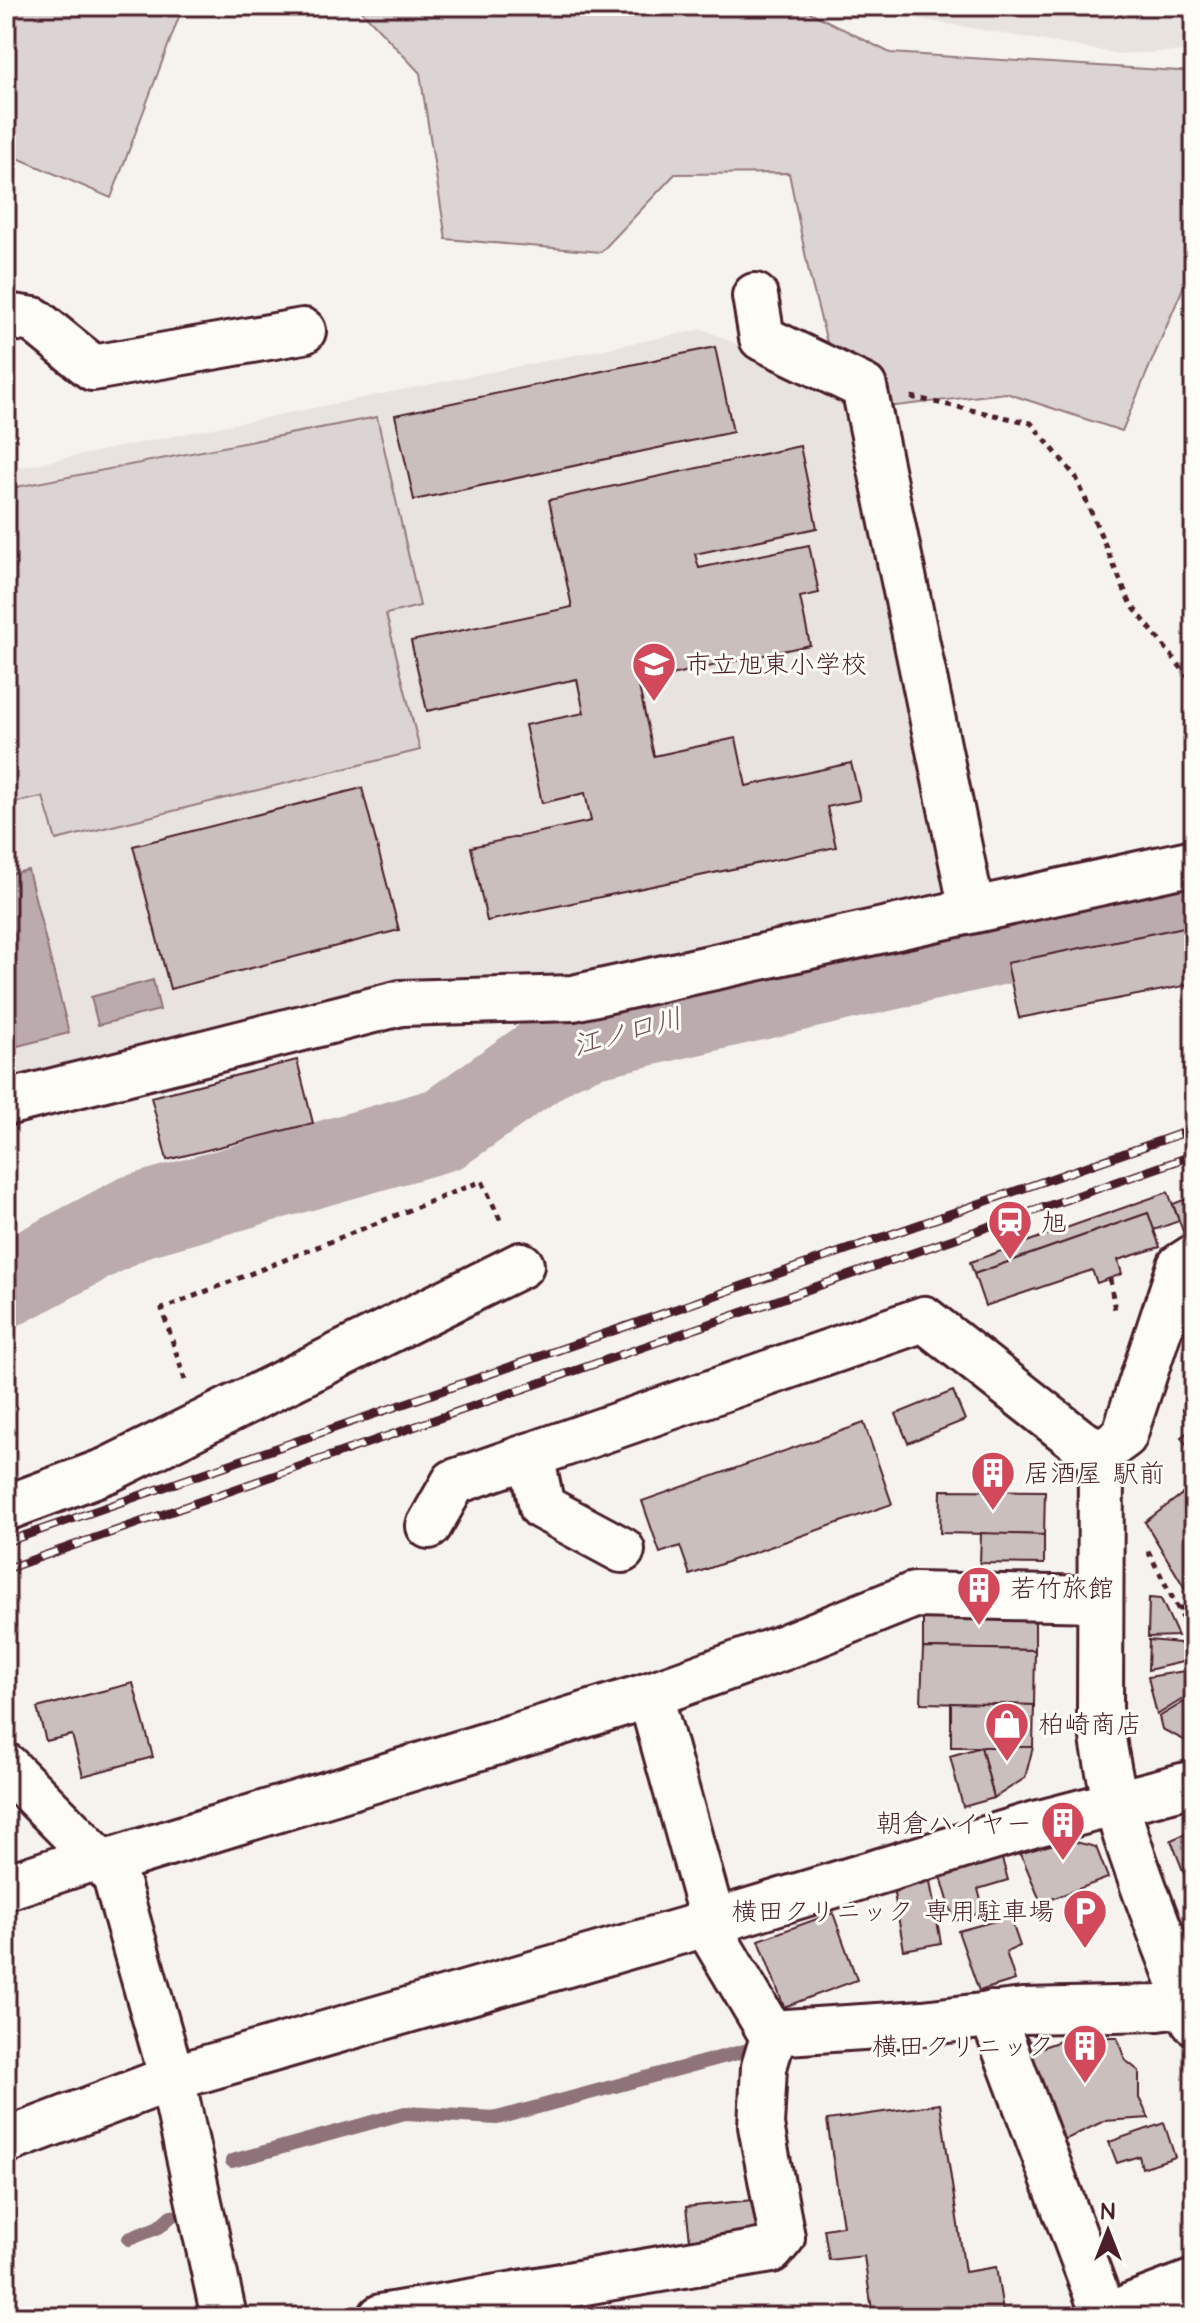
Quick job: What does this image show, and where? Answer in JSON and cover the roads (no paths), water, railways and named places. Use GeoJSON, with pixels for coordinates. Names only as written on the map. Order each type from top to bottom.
{"type":"FeatureCollection","features":[{"type":"Feature","properties":{"kind":"street"},"geometry":{"type":"LineString","coordinates":[[755,296],[762,338],[864,387],[972,910]]}},
{"type":"Feature","properties":{"kind":"street"},"geometry":{"type":"LineString","coordinates":[[6,316],[34,320],[93,368],[303,331]]}},
{"type":"Feature","properties":{"kind":"street"},"geometry":{"type":"LineString","coordinates":[[6,1103],[401,1003],[573,998],[1194,862]]}},
{"type":"Feature","properties":{"kind":"street"},"geometry":{"type":"LineString","coordinates":[[1101,1453],[1124,1436],[1180,1266],[1194,1257]]}},
{"type":"Feature","properties":{"kind":"street"},"geometry":{"type":"LineString","coordinates":[[6,1508],[108,1470],[521,1265]]}},
{"type":"Feature","properties":{"kind":"street"},"geometry":{"type":"LineString","coordinates":[[429,1526],[454,1482],[924,1319],[1079,1441],[1101,1453]]}},
{"type":"Feature","properties":{"kind":"street"},"geometry":{"type":"LineString","coordinates":[[771,2033],[923,2023],[992,2014],[1192,2010],[1116,1803],[1103,1751],[1099,1599],[1101,1453]]}},
{"type":"Feature","properties":{"kind":"street"},"geometry":{"type":"LineString","coordinates":[[531,1455],[542,1507],[622,1550]]}},
{"type":"Feature","properties":{"kind":"street"},"geometry":{"type":"LineString","coordinates":[[6,1887],[650,1695],[782,1648],[914,1595],[1099,1599]]}},
{"type":"Feature","properties":{"kind":"street"},"geometry":{"type":"LineString","coordinates":[[381,2317],[771,2250],[782,2237],[761,2126],[764,2067],[771,2033],[710,1923],[650,1695]]}},
{"type":"Feature","properties":{"kind":"street"},"geometry":{"type":"LineString","coordinates":[[6,1766],[115,1876],[172,2078],[224,2317]]}},
{"type":"Feature","properties":{"kind":"street"},"geometry":{"type":"LineString","coordinates":[[6,2141],[172,2078],[710,1923],[1032,1825],[1194,1783]]}},
{"type":"Feature","properties":{"kind":"street"},"geometry":{"type":"LineString","coordinates":[[992,2014],[1117,2311],[1194,2282]]}},
{"type":"Feature","properties":{"kind":"waterway","name":"江ノ口川"},"geometry":{"type":"LineString","coordinates":[[6,1285],[135,1217],[444,1129],[555,1051],[589,1037],[1194,898]]}},
{"type":"Feature","properties":{"kind":"waterway"},"geometry":{"type":"LineString","coordinates":[[232,2161],[405,2113],[497,2118],[763,2046]]}},
{"type":"Feature","properties":{"kind":"waterway"},"geometry":{"type":"LineString","coordinates":[[129,2239],[159,2227],[171,2216]]}},
{"type":"Feature","properties":{"kind":"railway"},"geometry":{"type":"LineString","coordinates":[[6,1542],[1194,1129]]}},
{"type":"Feature","properties":{"kind":"railway"},"geometry":{"type":"LineString","coordinates":[[6,1569],[1194,1155]]}},
{"type":"Feature","properties":{"kind":"place","name":"市立旭東小学校"},"geometry":{"type":"Point","coordinates":[654,703]}},
{"type":"Feature","properties":{"kind":"place","name":"旭"},"geometry":{"type":"Point","coordinates":[1010,1261]}},
{"type":"Feature","properties":{"kind":"place","name":"居酒屋 駅前"},"geometry":{"type":"Point","coordinates":[993,1512]}},
{"type":"Feature","properties":{"kind":"place","name":"若竹旅館"},"geometry":{"type":"Point","coordinates":[979,1627]}},
{"type":"Feature","properties":{"kind":"place","name":"柏崎商店"},"geometry":{"type":"Point","coordinates":[1007,1763]}},
{"type":"Feature","properties":{"kind":"place","name":"朝倉ハイヤー"},"geometry":{"type":"Point","coordinates":[1063,1862]}},
{"type":"Feature","properties":{"kind":"place","name":"横田クリニック 専用駐車場"},"geometry":{"type":"Point","coordinates":[1085,1950]}},
{"type":"Feature","properties":{"kind":"place","name":"横田クリニック"},"geometry":{"type":"Point","coordinates":[1085,2085]}}]}
